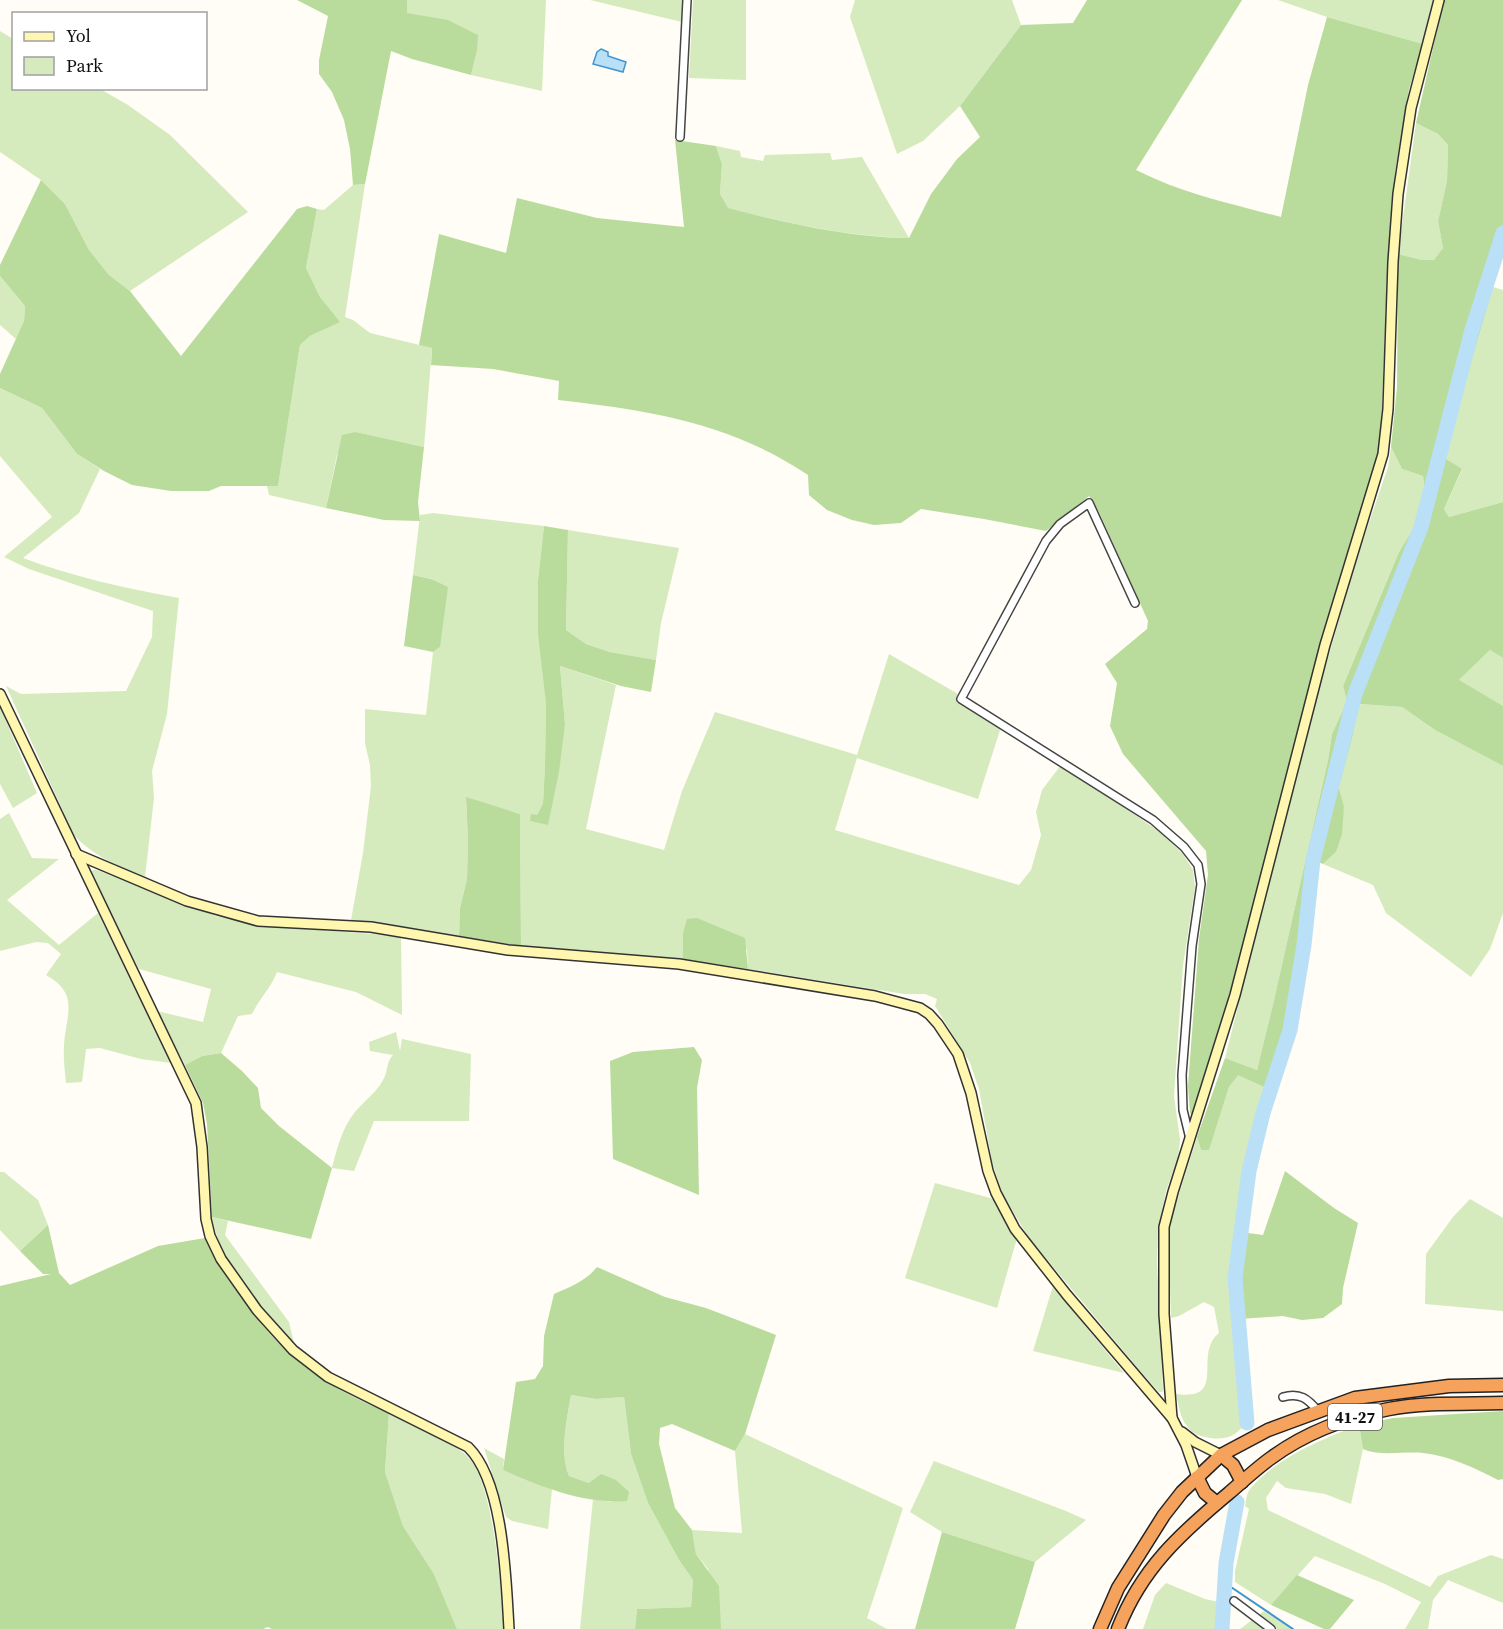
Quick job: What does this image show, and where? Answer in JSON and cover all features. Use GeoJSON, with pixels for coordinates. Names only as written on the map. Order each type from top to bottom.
{"type":"FeatureCollection","features":[{"type":"Feature","properties":{"kind":"highway","name":"41-27"},"geometry":{"type":"LineString","coordinates":[[1318,1411],[1355,1398],[1449,1386],[1503,1385]]}},
{"type":"Feature","properties":{"kind":"highway","name":"41-27"},"geometry":{"type":"LineString","coordinates":[[1118,1629],[1125,1611],[1152,1566],[1167,1547],[1272,1457],[1328,1427],[1356,1417],[1400,1407],[1503,1402]]}},
{"type":"Feature","properties":{"kind":"highway"},"geometry":{"type":"LineString","coordinates":[[1100,1629],[1109,1605],[1128,1570],[1164,1515],[1197,1477],[1221,1455],[1268,1430],[1318,1411]]}},
{"type":"Feature","properties":{"kind":"highway"},"geometry":{"type":"LineString","coordinates":[[1221,1455],[1233,1465],[1242,1482]]}},
{"type":"Feature","properties":{"kind":"highway"},"geometry":{"type":"LineString","coordinates":[[1197,1477],[1205,1493],[1217,1503]]}},
{"type":"Feature","properties":{"kind":"street"},"geometry":{"type":"LineString","coordinates":[[680,137],[687,0]]}},
{"type":"Feature","properties":{"kind":"street"},"geometry":{"type":"LineString","coordinates":[[1172,1418],[1164,1314],[1163,1244],[1167,1212],[1235,995],[1325,645],[1383,454],[1388,410],[1393,262],[1398,194],[1411,108],[1439,0]]}},
{"type":"Feature","properties":{"kind":"street"},"geometry":{"type":"LineString","coordinates":[[1135,603],[1089,503],[1060,524],[1046,541],[961,699],[1152,820],[1184,847],[1198,865],[1201,884],[1192,946],[1182,1075],[1183,1110],[1190,1139]]}},
{"type":"Feature","properties":{"kind":"street"},"geometry":{"type":"LineString","coordinates":[[0,694],[196,1103],[202,1147],[206,1219],[210,1236],[221,1258],[257,1310],[276,1333],[303,1359],[345,1387],[468,1447],[480,1460],[488,1481],[504,1546],[509,1629]]}},
{"type":"Feature","properties":{"kind":"street"},"geometry":{"type":"LineString","coordinates":[[75,854],[187,901],[258,921],[371,927],[508,950],[679,964],[876,996],[920,1008],[930,1014],[958,1053],[971,1093],[988,1171],[1015,1229],[1062,1289],[1172,1418],[1186,1445],[1197,1477]]}},
{"type":"Feature","properties":{"kind":"street"},"geometry":{"type":"LineString","coordinates":[[1283,1397],[1292,1394],[1302,1396],[1309,1400],[1318,1411]]}},
{"type":"Feature","properties":{"kind":"street"},"geometry":{"type":"LineString","coordinates":[[1178,1429],[1195,1442],[1221,1455]]}},
{"type":"Feature","properties":{"kind":"street"},"geometry":{"type":"LineString","coordinates":[[1234,1601],[1271,1629]]}},
{"type":"Feature","properties":{"kind":"green space"},"geometry":{"type":"Polygon","coordinates":[[[297,0],[407,0],[407,13],[448,20],[478,35],[471,75],[391,51],[365,184],[353,185],[350,149],[344,120],[332,92],[319,74],[319,60],[328,16],[297,0]]]}},
{"type":"Feature","properties":{"kind":"green space"},"geometry":{"type":"Polygon","coordinates":[[[407,0],[546,0],[542,91],[471,75],[477,51],[406,13],[407,0]]]}},
{"type":"Feature","properties":{"kind":"green space"},"geometry":{"type":"Polygon","coordinates":[[[590,0],[683,0],[682,22],[590,0]]]}},
{"type":"Feature","properties":{"kind":"green space"},"geometry":{"type":"Polygon","coordinates":[[[693,0],[746,0],[746,80],[689,78],[693,0]]]}},
{"type":"Feature","properties":{"kind":"green space"},"geometry":{"type":"Polygon","coordinates":[[[855,0],[1012,0],[1021,25],[960,106],[923,141],[897,154],[850,17],[855,0]]]}},
{"type":"Feature","properties":{"kind":"green space"},"geometry":{"type":"Polygon","coordinates":[[[1087,0],[1242,0],[1136,170],[1189,192],[1281,217],[1308,85],[1327,17],[1423,44],[1409,89],[1395,172],[1387,275],[1381,433],[1377,457],[1317,659],[1240,956],[1193,1116],[1190,1113],[1188,1086],[1199,939],[1208,875],[1206,851],[1123,754],[1110,726],[1117,683],[1105,664],[1147,629],[1148,621],[1099,512],[1089,496],[1046,531],[921,509],[901,523],[874,525],[852,520],[827,510],[809,495],[808,475],[779,457],[719,431],[656,414],[558,400],[559,381],[493,369],[431,365],[432,348],[419,345],[439,234],[506,253],[517,198],[597,218],[684,227],[675,140],[716,146],[722,164],[720,194],[728,208],[840,232],[909,238],[931,194],[957,159],[980,137],[960,106],[1021,25],[1073,23],[1087,0]]]}},
{"type":"Feature","properties":{"kind":"green space"},"geometry":{"type":"Polygon","coordinates":[[[1278,0],[1435,0],[1423,44],[1327,17],[1278,0]]]}},
{"type":"Feature","properties":{"kind":"green space"},"geometry":{"type":"Polygon","coordinates":[[[1444,0],[1503,0],[1503,233],[1497,253],[1497,274],[1451,431],[1446,459],[1462,469],[1444,509],[1449,517],[1503,502],[1503,658],[1490,650],[1459,680],[1503,706],[1503,766],[1435,730],[1402,707],[1359,704],[1339,788],[1344,806],[1342,834],[1336,852],[1323,864],[1313,860],[1290,1030],[1271,1090],[1238,1075],[1229,1087],[1209,1150],[1201,1150],[1197,1137],[1225,1058],[1257,1070],[1332,734],[1347,701],[1343,686],[1399,552],[1419,519],[1425,492],[1423,476],[1402,469],[1391,447],[1397,387],[1398,254],[1422,260],[1434,260],[1443,248],[1438,221],[1447,181],[1448,145],[1438,134],[1416,123],[1444,0]]]}},
{"type":"Feature","properties":{"kind":"green space"},"geometry":{"type":"Polygon","coordinates":[[[0,31],[12,38],[12,90],[102,90],[128,105],[170,135],[248,212],[130,291],[109,275],[89,250],[65,204],[41,180],[0,152],[0,31]]]}},
{"type":"Feature","properties":{"kind":"green space"},"geometry":{"type":"Polygon","coordinates":[[[1416,123],[1438,134],[1448,145],[1447,181],[1438,221],[1443,248],[1435,260],[1422,260],[1398,254],[1416,123]]]}},
{"type":"Feature","properties":{"kind":"green space"},"geometry":{"type":"Polygon","coordinates":[[[716,146],[740,151],[741,157],[763,161],[765,155],[830,153],[832,160],[862,157],[909,238],[840,232],[727,208],[720,194],[722,164],[716,146]]]}},
{"type":"Feature","properties":{"kind":"green space"},"geometry":{"type":"Polygon","coordinates":[[[41,180],[65,204],[89,250],[109,275],[130,291],[181,356],[297,209],[307,206],[317,209],[306,268],[320,297],[340,322],[310,336],[300,345],[278,486],[221,486],[209,491],[171,491],[132,485],[77,454],[42,408],[0,388],[0,374],[24,321],[25,306],[0,276],[0,265],[41,180]]]}},
{"type":"Feature","properties":{"kind":"green space"},"geometry":{"type":"Polygon","coordinates":[[[365,184],[345,317],[370,333],[432,348],[424,447],[356,432],[337,455],[326,508],[269,495],[267,486],[278,486],[300,345],[310,336],[339,322],[320,297],[306,268],[317,209],[324,210],[353,185],[365,184]]]}},
{"type":"Feature","properties":{"kind":"green space"},"geometry":{"type":"Polygon","coordinates":[[[0,276],[25,306],[24,321],[16,339],[0,325],[0,276]]]}},
{"type":"Feature","properties":{"kind":"green space"},"geometry":{"type":"Polygon","coordinates":[[[1493,287],[1503,290],[1503,502],[1449,517],[1444,509],[1462,470],[1446,459],[1451,431],[1493,287]]]}},
{"type":"Feature","properties":{"kind":"green space"},"geometry":{"type":"Polygon","coordinates":[[[0,388],[42,408],[77,454],[100,469],[79,513],[23,558],[100,581],[179,598],[167,714],[152,771],[154,798],[145,877],[98,855],[74,835],[6,686],[21,694],[126,691],[152,637],[153,611],[29,569],[4,557],[52,517],[0,456],[0,388]]]}},
{"type":"Feature","properties":{"kind":"green space"},"geometry":{"type":"Polygon","coordinates":[[[356,432],[424,447],[418,502],[420,521],[384,520],[326,508],[342,435],[356,432]]]}},
{"type":"Feature","properties":{"kind":"green space"},"geometry":{"type":"Polygon","coordinates":[[[1391,447],[1402,469],[1423,476],[1425,492],[1419,519],[1399,552],[1343,686],[1347,701],[1332,734],[1257,1070],[1225,1058],[1314,706],[1358,555],[1388,467],[1391,447]]]}},
{"type":"Feature","properties":{"kind":"green space"},"geometry":{"type":"Polygon","coordinates":[[[433,513],[544,526],[538,580],[546,703],[545,764],[543,803],[537,815],[530,821],[548,824],[565,724],[560,666],[616,685],[586,829],[664,850],[682,791],[715,712],[857,755],[889,654],[958,694],[956,699],[1001,727],[978,799],[857,758],[835,830],[1019,885],[1031,870],[1041,835],[1036,812],[1042,790],[1061,765],[1160,832],[1183,854],[1193,870],[1195,888],[1183,965],[1174,1096],[1180,1140],[1178,1158],[1166,1191],[1158,1229],[1157,1262],[1162,1392],[1159,1392],[1141,1372],[1029,1238],[1003,1195],[992,1162],[979,1089],[970,1063],[935,1006],[937,999],[925,994],[904,994],[748,969],[747,949],[683,934],[683,959],[521,946],[520,814],[466,798],[467,879],[460,908],[459,936],[351,920],[363,853],[371,786],[370,765],[365,743],[365,709],[426,715],[433,652],[440,647],[432,579],[413,575],[420,515],[433,513]]]}},
{"type":"Feature","properties":{"kind":"green space"},"geometry":{"type":"Polygon","coordinates":[[[544,526],[568,530],[566,630],[586,644],[610,652],[656,660],[651,692],[621,686],[560,666],[565,724],[559,772],[548,825],[530,821],[531,814],[537,815],[543,803],[545,764],[546,703],[538,634],[538,580],[544,526]]]}},
{"type":"Feature","properties":{"kind":"green space"},"geometry":{"type":"Polygon","coordinates":[[[568,530],[679,548],[661,623],[656,660],[610,652],[586,644],[566,630],[568,530]]]}},
{"type":"Feature","properties":{"kind":"green space"},"geometry":{"type":"Polygon","coordinates":[[[413,575],[431,579],[448,587],[440,647],[433,652],[404,646],[413,575]]]}},
{"type":"Feature","properties":{"kind":"green space"},"geometry":{"type":"Polygon","coordinates":[[[1490,650],[1503,658],[1503,706],[1458,681],[1490,650]]]}},
{"type":"Feature","properties":{"kind":"green space"},"geometry":{"type":"Polygon","coordinates":[[[1359,704],[1402,707],[1435,730],[1503,766],[1503,913],[1490,949],[1471,977],[1386,913],[1373,885],[1323,864],[1336,852],[1344,806],[1339,788],[1359,704]]]}},
{"type":"Feature","properties":{"kind":"green space"},"geometry":{"type":"Polygon","coordinates":[[[0,707],[37,793],[13,808],[0,784],[0,707]]]}},
{"type":"Feature","properties":{"kind":"green space"},"geometry":{"type":"Polygon","coordinates":[[[466,797],[520,814],[521,946],[459,936],[460,908],[467,879],[466,797]]]}},
{"type":"Feature","properties":{"kind":"green space"},"geometry":{"type":"Polygon","coordinates":[[[9,813],[32,858],[59,859],[7,900],[59,945],[98,913],[171,1063],[141,1059],[100,1048],[86,1049],[82,1082],[66,1083],[64,1050],[68,1014],[67,997],[57,982],[46,975],[61,954],[48,943],[36,942],[0,951],[0,819],[9,813]]]}},
{"type":"Feature","properties":{"kind":"green space"},"geometry":{"type":"Polygon","coordinates":[[[93,870],[216,916],[265,926],[401,936],[402,1015],[356,992],[277,972],[252,1014],[238,1016],[221,1053],[202,1056],[185,1065],[157,1011],[203,1022],[211,989],[139,969],[90,874],[93,870]]]}},
{"type":"Feature","properties":{"kind":"green space"},"geometry":{"type":"Polygon","coordinates":[[[697,918],[745,938],[748,969],[683,959],[683,934],[687,919],[697,918]]]}},
{"type":"Feature","properties":{"kind":"green space"},"geometry":{"type":"Polygon","coordinates":[[[396,1032],[400,1051],[402,1039],[471,1054],[469,1121],[374,1121],[354,1171],[332,1168],[343,1131],[355,1112],[380,1085],[393,1055],[370,1051],[369,1042],[396,1032]]]}},
{"type":"Feature","properties":{"kind":"green space"},"geometry":{"type":"Polygon","coordinates":[[[694,1047],[702,1060],[697,1088],[699,1195],[613,1159],[610,1061],[633,1052],[694,1047]]]}},
{"type":"Feature","properties":{"kind":"green space"},"geometry":{"type":"Polygon","coordinates":[[[221,1053],[258,1088],[261,1108],[279,1126],[332,1168],[311,1239],[212,1217],[207,1124],[203,1103],[185,1065],[202,1056],[221,1053]]]}},
{"type":"Feature","properties":{"kind":"green space"},"geometry":{"type":"Polygon","coordinates":[[[1238,1074],[1271,1090],[1249,1171],[1235,1278],[1247,1423],[1233,1435],[1216,1439],[1201,1436],[1189,1428],[1182,1417],[1176,1394],[1192,1394],[1201,1391],[1206,1384],[1208,1353],[1219,1333],[1214,1307],[1204,1302],[1171,1318],[1168,1229],[1197,1137],[1201,1150],[1209,1149],[1229,1087],[1238,1074]]]}},
{"type":"Feature","properties":{"kind":"green space"},"geometry":{"type":"Polygon","coordinates":[[[1285,1171],[1358,1223],[1343,1288],[1342,1304],[1323,1318],[1302,1320],[1283,1316],[1239,1319],[1235,1278],[1241,1232],[1263,1235],[1285,1171]]]}},
{"type":"Feature","properties":{"kind":"green space"},"geometry":{"type":"Polygon","coordinates":[[[0,1172],[4,1172],[38,1200],[48,1225],[20,1251],[0,1230],[0,1172]]]}},
{"type":"Feature","properties":{"kind":"green space"},"geometry":{"type":"Polygon","coordinates":[[[935,1183],[994,1199],[1017,1238],[997,1308],[905,1278],[935,1183]]]}},
{"type":"Feature","properties":{"kind":"green space"},"geometry":{"type":"Polygon","coordinates":[[[1470,1199],[1503,1218],[1503,1311],[1425,1304],[1426,1254],[1453,1217],[1470,1199]]]}},
{"type":"Feature","properties":{"kind":"green space"},"geometry":{"type":"Polygon","coordinates":[[[212,1217],[228,1221],[225,1235],[289,1322],[294,1343],[256,1300],[233,1269],[224,1253],[212,1217]]]}},
{"type":"Feature","properties":{"kind":"green space"},"geometry":{"type":"Polygon","coordinates":[[[48,1225],[59,1273],[70,1285],[158,1246],[205,1238],[214,1258],[235,1289],[284,1348],[301,1364],[341,1390],[389,1413],[385,1472],[403,1526],[434,1574],[457,1629],[272,1629],[268,1627],[263,1629],[0,1629],[0,1286],[51,1274],[43,1274],[20,1251],[48,1225]]]}},
{"type":"Feature","properties":{"kind":"green space"},"geometry":{"type":"Polygon","coordinates":[[[597,1267],[665,1297],[706,1308],[776,1335],[745,1434],[735,1451],[672,1424],[660,1428],[659,1444],[675,1508],[692,1530],[696,1554],[719,1586],[721,1629],[635,1629],[637,1609],[691,1607],[693,1580],[679,1560],[648,1503],[631,1454],[624,1397],[596,1399],[571,1395],[564,1447],[569,1476],[589,1483],[601,1474],[616,1480],[629,1492],[627,1501],[579,1497],[548,1488],[503,1470],[516,1382],[535,1379],[543,1366],[544,1336],[554,1294],[583,1280],[597,1267]]]}},
{"type":"Feature","properties":{"kind":"green space"},"geometry":{"type":"Polygon","coordinates":[[[1053,1287],[1124,1373],[1033,1351],[1053,1287]]]}},
{"type":"Feature","properties":{"kind":"green space"},"geometry":{"type":"Polygon","coordinates":[[[571,1395],[596,1399],[624,1397],[631,1454],[648,1503],[679,1560],[693,1580],[691,1607],[637,1609],[635,1629],[580,1629],[593,1499],[612,1502],[589,1483],[569,1476],[564,1446],[571,1395]]]}},
{"type":"Feature","properties":{"kind":"green space"},"geometry":{"type":"Polygon","coordinates":[[[1503,1411],[1503,1479],[1498,1480],[1443,1457],[1415,1453],[1378,1453],[1363,1449],[1359,1425],[1393,1418],[1503,1411]]]}},
{"type":"Feature","properties":{"kind":"green space"},"geometry":{"type":"Polygon","coordinates":[[[389,1413],[448,1442],[466,1455],[476,1468],[490,1510],[504,1629],[457,1629],[434,1574],[403,1526],[385,1472],[389,1413]]]}},
{"type":"Feature","properties":{"kind":"green space"},"geometry":{"type":"Polygon","coordinates":[[[1359,1425],[1363,1449],[1351,1504],[1325,1494],[1286,1488],[1277,1481],[1266,1498],[1268,1510],[1430,1587],[1438,1576],[1491,1555],[1503,1559],[1503,1603],[1448,1580],[1433,1600],[1428,1629],[1405,1629],[1421,1602],[1385,1584],[1315,1556],[1271,1605],[1235,1582],[1235,1571],[1249,1509],[1245,1506],[1250,1489],[1286,1459],[1315,1443],[1359,1425]]]}},
{"type":"Feature","properties":{"kind":"green space"},"geometry":{"type":"Polygon","coordinates":[[[745,1434],[903,1508],[867,1618],[887,1629],[721,1629],[708,1569],[696,1554],[692,1530],[742,1533],[735,1451],[745,1434]]]}},
{"type":"Feature","properties":{"kind":"green space"},"geometry":{"type":"Polygon","coordinates":[[[484,1448],[504,1459],[503,1470],[552,1489],[548,1529],[512,1521],[506,1517],[484,1448]]]}},
{"type":"Feature","properties":{"kind":"green space"},"geometry":{"type":"Polygon","coordinates":[[[934,1461],[1086,1520],[1035,1562],[942,1532],[910,1512],[934,1461]]]}},
{"type":"Feature","properties":{"kind":"green space"},"geometry":{"type":"Polygon","coordinates":[[[942,1532],[1035,1562],[1015,1629],[915,1629],[942,1532]]]}},
{"type":"Feature","properties":{"kind":"green space"},"geometry":{"type":"Polygon","coordinates":[[[1297,1575],[1354,1600],[1330,1629],[1324,1629],[1271,1605],[1297,1575]]]}},
{"type":"Feature","properties":{"kind":"green space"},"geometry":{"type":"Polygon","coordinates":[[[1166,1583],[1205,1599],[1219,1602],[1215,1629],[1143,1629],[1155,1595],[1166,1583]]]}},
{"type":"Feature","properties":{"kind":"green space"},"geometry":{"type":"Polygon","coordinates":[[[1264,1611],[1293,1629],[1240,1629],[1264,1611]]]}},
{"type":"Feature","properties":{"kind":"water"},"geometry":{"type":"Polygon","coordinates":[[[601,49],[608,52],[608,56],[626,62],[623,72],[593,64],[597,52],[601,49]]]}},
{"type":"Feature","properties":{"kind":"waterway"},"geometry":{"type":"LineString","coordinates":[[1247,1423],[1235,1278],[1249,1171],[1263,1113],[1290,1030],[1304,945],[1313,860],[1355,694],[1421,527],[1472,330],[1503,233]]}},
{"type":"Feature","properties":{"kind":"waterway"},"geometry":{"type":"LineString","coordinates":[[1222,1629],[1226,1563],[1237,1502]]}},
{"type":"Feature","properties":{"kind":"waterway"},"geometry":{"type":"LineString","coordinates":[[1225,1583],[1293,1629]]}}]}
